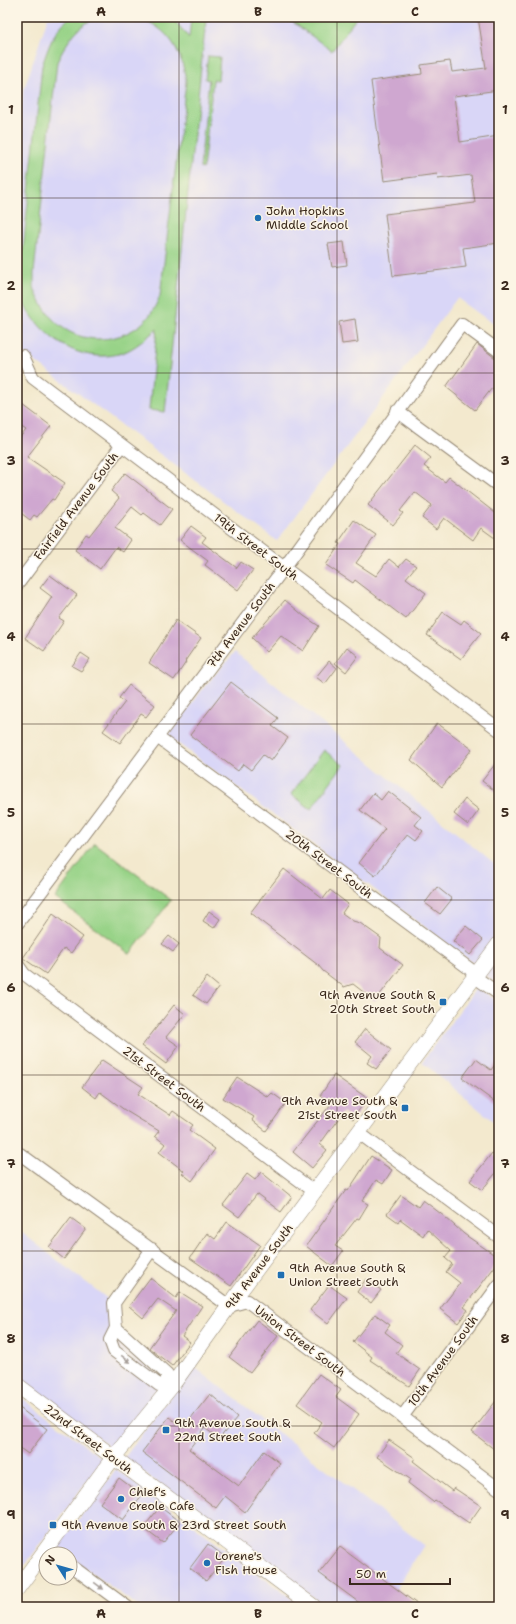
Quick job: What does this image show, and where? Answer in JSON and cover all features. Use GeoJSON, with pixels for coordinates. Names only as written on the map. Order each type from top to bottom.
{"type":"FeatureCollection","features":[{"type":"Feature","properties":{"kind":"street","name":"7th Avenue South"},"geometry":{"type":"LineString","coordinates":[[17,924],[284,568],[462,324],[499,351]]}},
{"type":"Feature","properties":{"kind":"street","name":"19th Street South"},"geometry":{"type":"LineString","coordinates":[[23,356],[33,378],[121,446],[499,730]]}},
{"type":"Feature","properties":{"kind":"street"},"geometry":{"type":"LineString","coordinates":[[397,412],[499,486]]}},
{"type":"Feature","properties":{"kind":"street","name":"Fairfield Avenue South"},"geometry":{"type":"LineString","coordinates":[[17,585],[121,446]]}},
{"type":"Feature","properties":{"kind":"street","name":"20th Street South"},"geometry":{"type":"LineString","coordinates":[[158,736],[463,964],[475,976],[499,994]]}},
{"type":"Feature","properties":{"kind":"street","name":"9th Avenue South"},"geometry":{"type":"LineString","coordinates":[[54,1546],[114,1458],[315,1192],[499,944]]}},
{"type":"Feature","properties":{"kind":"street","name":"21st Street South"},"geometry":{"type":"LineString","coordinates":[[17,964],[24,974],[315,1192]]}},
{"type":"Feature","properties":{"kind":"street"},"geometry":{"type":"LineString","coordinates":[[359,1133],[499,1237]]}},
{"type":"Feature","properties":{"kind":"street"},"geometry":{"type":"LineString","coordinates":[[20,1154],[229,1306]]}},
{"type":"Feature","properties":{"kind":"street"},"geometry":{"type":"LineString","coordinates":[[116,1328],[167,1374],[169,1385],[159,1385],[114,1351],[110,1340],[116,1328],[114,1303],[152,1249]]}},
{"type":"Feature","properties":{"kind":"street","name":"10th Avenue South"},"geometry":{"type":"LineString","coordinates":[[402,1417],[499,1285]]}},
{"type":"Feature","properties":{"kind":"street","name":"Union Street South"},"geometry":{"type":"LineString","coordinates":[[229,1306],[247,1301],[499,1489]]}},
{"type":"Feature","properties":{"kind":"street","name":"22nd Street South"},"geometry":{"type":"LineString","coordinates":[[17,1385],[314,1607]]}},
{"type":"Feature","properties":{"kind":"street","name":"9th Avenue South"},"geometry":{"type":"LineString","coordinates":[[17,1589],[38,1566]]}},
{"type":"Feature","properties":{"kind":"street"},"geometry":{"type":"LineString","coordinates":[[78,1571],[127,1607]]}},
{"type":"Feature","properties":{"kind":"shaded area","name":"John Hopkins Middle School"},"geometry":{"type":"Polygon","coordinates":[[[48,17],[499,17],[499,328],[457,298],[277,541],[17,348],[17,139],[23,92],[48,17]]]}},
{"type":"Feature","properties":{"kind":"shaded area"},"geometry":{"type":"Polygon","coordinates":[[[235,652],[499,868],[499,931],[475,964],[168,736],[205,686],[235,652]]]}},
{"type":"Feature","properties":{"kind":"shaded area"},"geometry":{"type":"Polygon","coordinates":[[[499,957],[499,985],[485,975],[499,957]]]}},
{"type":"Feature","properties":{"kind":"shaded area"},"geometry":{"type":"Polygon","coordinates":[[[477,987],[499,1002],[499,1126],[422,1062],[477,987]]]}},
{"type":"Feature","properties":{"kind":"shaded area"},"geometry":{"type":"Polygon","coordinates":[[[17,1229],[113,1303],[108,1317],[121,1346],[164,1379],[112,1448],[17,1377],[17,1229]]]}},
{"type":"Feature","properties":{"kind":"shaded area"},"geometry":{"type":"Polygon","coordinates":[[[193,1366],[424,1545],[385,1607],[326,1607],[124,1458],[193,1366]]]}},
{"type":"Feature","properties":{"kind":"shaded area"},"geometry":{"type":"Polygon","coordinates":[[[17,1394],[103,1459],[17,1576],[17,1394]]]}},
{"type":"Feature","properties":{"kind":"shaded area"},"geometry":{"type":"Polygon","coordinates":[[[116,1469],[303,1607],[139,1607],[78,1563],[78,1546],[59,1546],[116,1469]]]}},
{"type":"Feature","properties":{"kind":"green space"},"geometry":{"type":"Polygon","coordinates":[[[71,17],[101,17],[86,23],[74,34],[57,62],[34,272],[34,287],[37,296],[45,309],[64,329],[76,335],[101,339],[127,333],[139,326],[149,316],[160,296],[186,82],[181,60],[172,42],[166,34],[158,28],[138,17],[163,17],[173,20],[189,38],[191,18],[206,20],[165,412],[149,410],[157,329],[136,346],[122,353],[109,356],[83,354],[60,343],[49,335],[27,310],[24,303],[20,279],[42,66],[52,39],[60,27],[71,17]]]}},
{"type":"Feature","properties":{"kind":"green space"},"geometry":{"type":"Polygon","coordinates":[[[286,17],[357,17],[332,51],[286,17]]]}},
{"type":"Feature","properties":{"kind":"green space"},"geometry":{"type":"Polygon","coordinates":[[[208,56],[220,57],[218,80],[213,80],[203,169],[200,168],[209,80],[205,79],[208,56]]]}},
{"type":"Feature","properties":{"kind":"green space"},"geometry":{"type":"Polygon","coordinates":[[[324,750],[343,765],[311,809],[291,794],[324,750]]]}},
{"type":"Feature","properties":{"kind":"green space"},"geometry":{"type":"Polygon","coordinates":[[[95,843],[171,900],[130,954],[55,898],[95,843]]]}},
{"type":"Feature","properties":{"kind":"building"},"geometry":{"type":"Polygon","coordinates":[[[478,17],[499,17],[499,90],[454,96],[460,142],[499,136],[499,243],[463,248],[466,267],[393,276],[385,214],[475,203],[471,175],[438,179],[437,174],[384,181],[371,81],[422,74],[421,65],[450,61],[452,72],[486,68],[478,17]]]}},
{"type":"Feature","properties":{"kind":"building"},"geometry":{"type":"Polygon","coordinates":[[[344,242],[347,265],[332,267],[328,244],[344,242]]]}},
{"type":"Feature","properties":{"kind":"building"},"geometry":{"type":"Polygon","coordinates":[[[355,319],[358,342],[342,344],[339,322],[355,319]]]}},
{"type":"Feature","properties":{"kind":"building"},"geometry":{"type":"Polygon","coordinates":[[[477,344],[499,361],[499,393],[492,388],[475,410],[446,387],[477,344]]]}},
{"type":"Feature","properties":{"kind":"building"},"geometry":{"type":"Polygon","coordinates":[[[23,405],[51,426],[27,457],[65,483],[54,500],[52,499],[37,517],[34,515],[30,520],[17,510],[17,441],[26,430],[17,424],[17,412],[23,405]]]}},
{"type":"Feature","properties":{"kind":"building"},"geometry":{"type":"Polygon","coordinates":[[[415,445],[431,458],[424,466],[445,482],[449,477],[499,516],[499,541],[481,528],[473,540],[444,518],[436,529],[422,518],[432,505],[415,492],[400,511],[403,513],[393,525],[368,505],[415,445]]]}},
{"type":"Feature","properties":{"kind":"building"},"geometry":{"type":"Polygon","coordinates":[[[125,473],[172,509],[160,525],[144,513],[142,515],[132,507],[115,528],[131,540],[123,552],[116,547],[100,569],[75,550],[86,534],[89,536],[119,498],[111,491],[125,473]]]}},
{"type":"Feature","properties":{"kind":"building"},"geometry":{"type":"Polygon","coordinates":[[[354,520],[376,535],[356,563],[376,576],[389,559],[399,567],[406,559],[416,566],[406,578],[426,593],[406,619],[355,580],[353,583],[326,565],[340,544],[338,543],[354,520]]]}},
{"type":"Feature","properties":{"kind":"building"},"geometry":{"type":"Polygon","coordinates":[[[191,526],[206,537],[202,542],[237,568],[241,562],[253,570],[238,590],[205,565],[208,561],[180,540],[191,526]]]}},
{"type":"Feature","properties":{"kind":"building"},"geometry":{"type":"Polygon","coordinates":[[[50,575],[77,595],[59,618],[64,621],[44,651],[25,638],[52,597],[40,588],[50,575]]]}},
{"type":"Feature","properties":{"kind":"building"},"geometry":{"type":"Polygon","coordinates":[[[285,600],[319,626],[303,651],[281,636],[267,652],[252,638],[285,600]]]}},
{"type":"Feature","properties":{"kind":"building"},"geometry":{"type":"Polygon","coordinates":[[[443,612],[461,624],[464,620],[481,633],[461,659],[427,635],[443,612]]]}},
{"type":"Feature","properties":{"kind":"building"},"geometry":{"type":"Polygon","coordinates":[[[176,620],[201,638],[174,680],[149,663],[176,620]]]}},
{"type":"Feature","properties":{"kind":"building"},"geometry":{"type":"Polygon","coordinates":[[[347,647],[358,656],[346,672],[335,663],[347,647]]]}},
{"type":"Feature","properties":{"kind":"building"},"geometry":{"type":"Polygon","coordinates":[[[81,653],[90,659],[81,671],[72,666],[81,653]]]}},
{"type":"Feature","properties":{"kind":"building"},"geometry":{"type":"Polygon","coordinates":[[[329,661],[337,668],[325,684],[316,677],[329,661]]]}},
{"type":"Feature","properties":{"kind":"building"},"geometry":{"type":"Polygon","coordinates":[[[231,682],[278,718],[272,726],[288,738],[271,761],[263,755],[251,770],[243,764],[238,771],[190,735],[231,682]]]}},
{"type":"Feature","properties":{"kind":"building"},"geometry":{"type":"Polygon","coordinates":[[[129,685],[155,705],[146,717],[141,714],[120,743],[103,731],[125,702],[119,698],[129,685]]]}},
{"type":"Feature","properties":{"kind":"building"},"geometry":{"type":"Polygon","coordinates":[[[437,723],[472,749],[442,787],[411,760],[437,723]]]}},
{"type":"Feature","properties":{"kind":"building"},"geometry":{"type":"Polygon","coordinates":[[[499,759],[499,794],[482,781],[499,759]]]}},
{"type":"Feature","properties":{"kind":"building"},"geometry":{"type":"Polygon","coordinates":[[[388,791],[421,817],[415,825],[423,831],[416,840],[408,834],[375,876],[359,863],[385,829],[360,810],[373,793],[381,800],[388,791]]]}},
{"type":"Feature","properties":{"kind":"building"},"geometry":{"type":"Polygon","coordinates":[[[465,799],[479,810],[468,825],[454,814],[465,799]]]}},
{"type":"Feature","properties":{"kind":"building"},"geometry":{"type":"Polygon","coordinates":[[[284,869],[323,899],[330,890],[348,904],[342,913],[353,921],[360,923],[381,938],[380,948],[403,965],[375,1001],[353,984],[344,987],[323,971],[318,965],[250,913],[284,869]]]}},
{"type":"Feature","properties":{"kind":"building"},"geometry":{"type":"Polygon","coordinates":[[[437,887],[452,899],[440,914],[425,903],[437,887]]]}},
{"type":"Feature","properties":{"kind":"building"},"geometry":{"type":"Polygon","coordinates":[[[209,911],[220,919],[214,928],[203,921],[209,911]]]}},
{"type":"Feature","properties":{"kind":"building"},"geometry":{"type":"Polygon","coordinates":[[[53,914],[83,937],[71,953],[64,948],[46,974],[23,958],[53,914]]]}},
{"type":"Feature","properties":{"kind":"building"},"geometry":{"type":"Polygon","coordinates":[[[466,926],[483,940],[470,955],[453,941],[466,926]]]}},
{"type":"Feature","properties":{"kind":"building"},"geometry":{"type":"Polygon","coordinates":[[[169,936],[179,944],[173,952],[162,944],[169,936]]]}},
{"type":"Feature","properties":{"kind":"building"},"geometry":{"type":"Polygon","coordinates":[[[207,977],[219,987],[206,1004],[193,995],[207,977]]]}},
{"type":"Feature","properties":{"kind":"building"},"geometry":{"type":"Polygon","coordinates":[[[174,1005],[185,1014],[166,1037],[179,1046],[166,1064],[142,1046],[174,1005]]]}},
{"type":"Feature","properties":{"kind":"building"},"geometry":{"type":"Polygon","coordinates":[[[365,1029],[391,1050],[376,1069],[367,1063],[372,1056],[355,1042],[365,1029]]]}},
{"type":"Feature","properties":{"kind":"building"},"geometry":{"type":"Polygon","coordinates":[[[476,1059],[491,1070],[499,1059],[499,1105],[462,1078],[476,1059]]]}},
{"type":"Feature","properties":{"kind":"building"},"geometry":{"type":"Polygon","coordinates":[[[102,1060],[143,1087],[138,1094],[170,1115],[173,1111],[193,1125],[189,1130],[215,1149],[192,1181],[182,1173],[184,1171],[159,1152],[165,1144],[155,1136],[159,1131],[126,1111],[100,1092],[96,1098],[82,1087],[102,1060]]]}},
{"type":"Feature","properties":{"kind":"building"},"geometry":{"type":"Polygon","coordinates":[[[334,1075],[367,1098],[353,1119],[343,1112],[320,1144],[327,1150],[312,1168],[293,1152],[331,1104],[320,1096],[334,1075]]]}},
{"type":"Feature","properties":{"kind":"building"},"geometry":{"type":"Polygon","coordinates":[[[237,1077],[268,1097],[272,1093],[286,1103],[266,1131],[252,1120],[254,1117],[223,1098],[237,1077]]]}},
{"type":"Feature","properties":{"kind":"building"},"geometry":{"type":"Polygon","coordinates":[[[492,1153],[499,1158],[499,1169],[482,1190],[470,1181],[492,1153]]]}},
{"type":"Feature","properties":{"kind":"building"},"geometry":{"type":"Polygon","coordinates":[[[371,1156],[392,1170],[383,1184],[376,1180],[362,1201],[368,1204],[359,1219],[357,1218],[335,1246],[343,1251],[332,1266],[306,1246],[346,1190],[348,1191],[371,1156]]]}},
{"type":"Feature","properties":{"kind":"building"},"geometry":{"type":"Polygon","coordinates":[[[261,1172],[292,1197],[281,1212],[257,1194],[239,1217],[223,1205],[247,1174],[255,1180],[261,1172]]]}},
{"type":"Feature","properties":{"kind":"building"},"geometry":{"type":"Polygon","coordinates":[[[401,1195],[418,1207],[423,1200],[464,1234],[499,1258],[499,1261],[464,1307],[468,1310],[458,1323],[440,1309],[460,1283],[446,1272],[452,1264],[445,1258],[451,1251],[427,1229],[423,1236],[400,1219],[398,1222],[387,1214],[401,1195]]]}},
{"type":"Feature","properties":{"kind":"building"},"geometry":{"type":"Polygon","coordinates":[[[71,1218],[86,1229],[64,1259],[49,1247],[71,1218]]]}},
{"type":"Feature","properties":{"kind":"building"},"geometry":{"type":"Polygon","coordinates":[[[227,1222],[260,1245],[231,1286],[190,1258],[207,1233],[215,1239],[227,1222]]]}},
{"type":"Feature","properties":{"kind":"building"},"geometry":{"type":"Polygon","coordinates":[[[150,1278],[176,1298],[180,1292],[202,1306],[182,1336],[190,1342],[172,1366],[149,1348],[176,1311],[158,1299],[143,1318],[129,1306],[150,1278]]]}},
{"type":"Feature","properties":{"kind":"building"},"geometry":{"type":"Polygon","coordinates":[[[366,1279],[381,1290],[371,1303],[357,1292],[366,1279]]]}},
{"type":"Feature","properties":{"kind":"building"},"geometry":{"type":"Polygon","coordinates":[[[329,1285],[347,1298],[328,1324],[310,1310],[329,1285]]]}},
{"type":"Feature","properties":{"kind":"building"},"geometry":{"type":"Polygon","coordinates":[[[375,1314],[390,1325],[385,1332],[402,1345],[396,1353],[420,1370],[409,1386],[370,1360],[372,1357],[353,1342],[375,1314]]]}},
{"type":"Feature","properties":{"kind":"building"},"geometry":{"type":"Polygon","coordinates":[[[257,1320],[278,1336],[250,1373],[229,1357],[257,1320]]]}},
{"type":"Feature","properties":{"kind":"building"},"geometry":{"type":"Polygon","coordinates":[[[319,1374],[341,1390],[336,1397],[359,1414],[334,1448],[314,1433],[322,1422],[297,1404],[319,1374]]]}},
{"type":"Feature","properties":{"kind":"building"},"geometry":{"type":"Polygon","coordinates":[[[210,1394],[237,1417],[219,1439],[205,1428],[189,1449],[239,1486],[264,1451],[280,1463],[245,1512],[225,1496],[216,1508],[142,1452],[169,1417],[183,1428],[210,1394]]]}},
{"type":"Feature","properties":{"kind":"building"},"geometry":{"type":"Polygon","coordinates":[[[499,1397],[499,1453],[472,1432],[499,1397]]]}},
{"type":"Feature","properties":{"kind":"building"},"geometry":{"type":"Polygon","coordinates":[[[17,1406],[47,1429],[28,1454],[17,1446],[17,1406]]]}},
{"type":"Feature","properties":{"kind":"building"},"geometry":{"type":"Polygon","coordinates":[[[389,1440],[415,1458],[413,1461],[452,1491],[454,1488],[481,1506],[469,1523],[435,1500],[433,1502],[408,1483],[410,1479],[377,1457],[389,1440]]]}},
{"type":"Feature","properties":{"kind":"building","name":"Chief's Creole Cafe"},"geometry":{"type":"Polygon","coordinates":[[[119,1478],[142,1495],[123,1520],[100,1503],[119,1478]]]}},
{"type":"Feature","properties":{"kind":"building"},"geometry":{"type":"Polygon","coordinates":[[[160,1507],[180,1522],[163,1543],[143,1528],[160,1507]]]}},
{"type":"Feature","properties":{"kind":"building","name":"Lorene's Fish House"},"geometry":{"type":"Polygon","coordinates":[[[208,1544],[225,1557],[206,1581],[190,1568],[208,1544]]]}},
{"type":"Feature","properties":{"kind":"building"},"geometry":{"type":"Polygon","coordinates":[[[340,1547],[421,1607],[365,1607],[319,1573],[340,1547]]]}},
{"type":"Feature","properties":{"kind":"place","name":"John Hopkins Middle School"},"geometry":{"type":"Point","coordinates":[258,218]}},
{"type":"Feature","properties":{"kind":"place","name":"9th Avenue South & 20th Street South"},"geometry":{"type":"Point","coordinates":[443,1002]}},
{"type":"Feature","properties":{"kind":"place","name":"9th Avenue South & 21st Street South"},"geometry":{"type":"Point","coordinates":[405,1108]}},
{"type":"Feature","properties":{"kind":"place","name":"9th Avenue South & Union Street South"},"geometry":{"type":"Point","coordinates":[281,1275]}},
{"type":"Feature","properties":{"kind":"place","name":"9th Avenue South & 22nd Street South"},"geometry":{"type":"Point","coordinates":[166,1430]}},
{"type":"Feature","properties":{"kind":"place","name":"Chief's Creole Cafe"},"geometry":{"type":"Point","coordinates":[121,1499]}},
{"type":"Feature","properties":{"kind":"place","name":"9th Avenue South & 23rd Street South"},"geometry":{"type":"Point","coordinates":[53,1525]}},
{"type":"Feature","properties":{"kind":"place","name":"Lorene's Fish House"},"geometry":{"type":"Point","coordinates":[207,1563]}}]}
